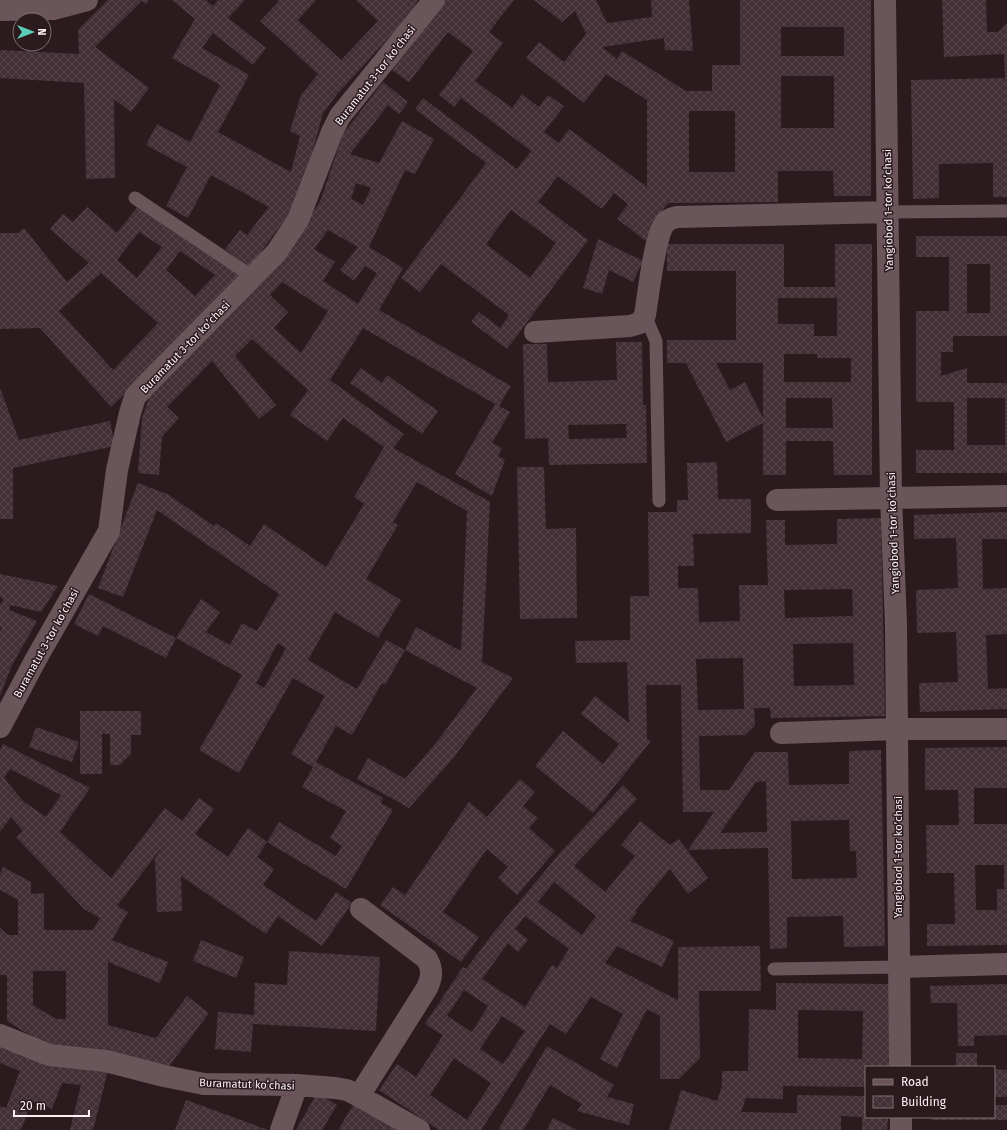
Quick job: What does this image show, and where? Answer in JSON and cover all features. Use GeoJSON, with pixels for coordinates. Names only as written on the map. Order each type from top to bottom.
{"type":"FeatureCollection","features":[{"type":"Feature","properties":{"kind":"street"},"geometry":{"type":"LineString","coordinates":[[0,10],[53,10],[87,0]]}},
{"type":"Feature","properties":{"kind":"street","name":"Buramatut 3-tor koʼchasi"},"geometry":{"type":"LineString","coordinates":[[0,727],[36,659],[109,531],[117,470],[130,413],[135,398],[144,386],[276,253],[298,220],[332,132],[340,116],[434,0]]}},
{"type":"Feature","properties":{"kind":"street","name":"Yangiobod 1-tor koʼchasi"},"geometry":{"type":"LineString","coordinates":[[885,0],[891,497],[896,624],[900,1066]]}},
{"type":"Feature","properties":{"kind":"street"},"geometry":{"type":"LineString","coordinates":[[534,332],[630,326],[640,323],[645,315],[657,242],[661,229],[666,221],[677,217],[888,212]]}},
{"type":"Feature","properties":{"kind":"street"},"geometry":{"type":"LineString","coordinates":[[777,500],[1007,496]]}},
{"type":"Feature","properties":{"kind":"street"},"geometry":{"type":"LineString","coordinates":[[780,733],[897,729],[1007,729]]}},
{"type":"Feature","properties":{"kind":"street"},"geometry":{"type":"LineString","coordinates":[[359,1096],[428,988],[432,976],[432,967],[428,959],[361,909]]}},
{"type":"Feature","properties":{"kind":"street"},"geometry":{"type":"LineString","coordinates":[[898,967],[1007,964]]}},
{"type":"Feature","properties":{"kind":"street","name":"Buramatut koʻchasi"},"geometry":{"type":"LineString","coordinates":[[0,1035],[49,1055],[106,1061],[164,1076],[204,1084],[297,1085],[347,1090],[419,1130]]}},
{"type":"Feature","properties":{"kind":"street"},"geometry":{"type":"LineString","coordinates":[[281,1130],[297,1085]]}},
{"type":"Feature","properties":{"kind":"street"},"geometry":{"type":"LineString","coordinates":[[901,1118],[901,1130]]}},
{"type":"Feature","properties":{"kind":"lane"},"geometry":{"type":"LineString","coordinates":[[135,198],[253,277]]}},
{"type":"Feature","properties":{"kind":"lane"},"geometry":{"type":"LineString","coordinates":[[888,212],[1007,211]]}},
{"type":"Feature","properties":{"kind":"lane"},"geometry":{"type":"LineString","coordinates":[[645,315],[656,341],[659,501]]}},
{"type":"Feature","properties":{"kind":"lane"},"geometry":{"type":"LineString","coordinates":[[774,969],[898,967]]}},
{"type":"Feature","properties":{"kind":"building"},"geometry":{"type":"Polygon","coordinates":[[[108,0],[149,0],[146,4],[142,1],[95,47],[149,88],[131,112],[114,99],[115,178],[86,179],[84,83],[0,78],[0,50],[12,51],[12,52],[79,54],[78,30],[108,0]]]}},
{"type":"Feature","properties":{"kind":"building"},"geometry":{"type":"Polygon","coordinates":[[[172,0],[206,0],[213,6],[218,0],[245,0],[228,18],[266,48],[253,65],[213,33],[202,48],[249,75],[218,132],[291,172],[300,136],[290,131],[301,95],[318,74],[260,21],[279,1],[277,0],[316,0],[298,20],[341,60],[378,21],[356,0],[418,0],[409,16],[338,93],[323,113],[299,201],[249,268],[225,249],[240,230],[247,235],[269,207],[211,175],[188,218],[166,206],[187,167],[146,145],[157,124],[190,142],[220,85],[172,58],[195,19],[172,0]]]}},
{"type":"Feature","properties":{"kind":"building"},"geometry":{"type":"Polygon","coordinates":[[[445,0],[514,0],[489,32],[503,43],[475,81],[512,108],[522,94],[539,107],[548,95],[564,106],[544,132],[559,143],[569,129],[647,187],[647,100],[606,74],[584,103],[526,58],[539,42],[564,62],[586,34],[575,11],[562,22],[534,0],[596,0],[607,23],[652,17],[651,0],[689,0],[693,51],[665,50],[664,38],[602,47],[617,59],[622,51],[686,91],[712,91],[712,65],[740,65],[740,0],[871,0],[871,196],[834,196],[833,171],[778,171],[778,202],[668,203],[653,222],[647,242],[617,219],[628,204],[614,193],[602,209],[558,176],[538,202],[588,240],[507,349],[471,322],[479,312],[500,328],[509,315],[441,264],[420,292],[401,278],[486,163],[415,109],[423,98],[517,169],[531,151],[461,98],[454,107],[439,95],[473,51],[448,32],[409,82],[392,70],[445,0]],[[781,27],[781,56],[844,56],[844,27],[781,27]],[[781,76],[781,128],[834,128],[834,76],[781,76]],[[689,111],[689,172],[735,172],[735,111],[689,111]],[[511,210],[486,244],[530,278],[556,243],[511,210]]]}},
{"type":"Feature","properties":{"kind":"building"},"geometry":{"type":"Polygon","coordinates":[[[942,0],[986,0],[987,32],[998,32],[1007,23],[1007,197],[993,197],[993,163],[939,164],[939,198],[913,199],[911,80],[1005,78],[1004,54],[944,57],[942,0]]]}},
{"type":"Feature","properties":{"kind":"building"},"geometry":{"type":"Polygon","coordinates":[[[383,82],[408,102],[399,114],[388,105],[350,154],[379,163],[402,121],[434,139],[415,174],[405,170],[369,247],[403,268],[379,310],[511,386],[499,406],[510,412],[492,443],[502,448],[498,456],[505,460],[492,496],[455,474],[495,404],[363,328],[330,380],[404,434],[393,448],[490,502],[482,662],[513,678],[454,757],[409,808],[357,779],[368,758],[405,779],[436,743],[477,688],[405,650],[385,685],[382,683],[352,735],[336,726],[316,762],[383,798],[381,803],[393,810],[346,889],[267,842],[279,822],[336,856],[342,846],[330,838],[346,811],[302,787],[313,767],[291,754],[325,696],[293,678],[239,773],[199,750],[242,675],[176,638],[201,599],[220,612],[206,632],[230,645],[242,623],[257,631],[279,594],[157,510],[123,597],[98,588],[138,483],[167,494],[214,526],[216,523],[250,546],[264,524],[326,567],[364,504],[354,497],[384,447],[343,418],[327,441],[290,415],[308,390],[252,339],[235,356],[276,405],[259,419],[212,361],[167,407],[179,418],[162,437],[159,475],[138,473],[142,419],[151,391],[282,256],[320,202],[343,134],[383,82]],[[356,183],[351,199],[363,205],[371,188],[356,183]],[[328,230],[314,249],[335,262],[323,281],[358,304],[377,273],[365,266],[354,281],[340,270],[358,247],[328,230]],[[282,282],[270,295],[288,312],[274,328],[301,353],[328,311],[282,282]],[[417,482],[393,522],[398,525],[366,579],[401,600],[378,638],[335,612],[308,660],[357,689],[386,640],[405,650],[416,627],[461,651],[467,511],[417,482]],[[278,643],[256,683],[264,688],[286,648],[278,643]]]}},
{"type":"Feature","properties":{"kind":"building"},"geometry":{"type":"Polygon","coordinates":[[[138,206],[241,276],[111,407],[40,328],[0,329],[0,233],[18,233],[24,228],[67,282],[89,263],[50,229],[63,214],[73,222],[87,207],[117,233],[138,206]],[[139,232],[117,260],[137,278],[162,247],[139,232]],[[180,251],[166,270],[195,296],[215,275],[180,251]],[[101,273],[59,311],[113,370],[158,323],[101,273]]]}},
{"type":"Feature","properties":{"kind":"building"},"geometry":{"type":"Polygon","coordinates":[[[916,236],[1007,236],[1007,336],[953,336],[953,352],[941,352],[941,376],[967,368],[967,383],[1007,383],[1007,473],[916,473],[916,450],[954,450],[954,402],[916,402],[916,311],[949,311],[949,257],[916,257],[916,236]],[[967,264],[967,313],[990,313],[990,264],[967,264]],[[967,398],[967,445],[1005,445],[1005,398],[967,398]]]}},
{"type":"Feature","properties":{"kind":"building"},"geometry":{"type":"Polygon","coordinates":[[[598,239],[643,261],[633,282],[609,270],[602,294],[583,288],[598,239]]]}},
{"type":"Feature","properties":{"kind":"building"},"geometry":{"type":"Polygon","coordinates":[[[667,244],[784,244],[784,287],[835,287],[835,244],[872,244],[872,475],[834,475],[833,441],[786,441],[786,475],[763,475],[763,423],[726,442],[686,363],[667,363],[667,340],[736,340],[736,271],[667,271],[667,244]],[[778,298],[778,324],[814,324],[814,336],[837,336],[837,298],[778,298]],[[784,354],[784,382],[851,382],[851,358],[817,358],[817,354],[784,354]],[[716,363],[730,390],[745,382],[763,418],[763,363],[716,363]],[[786,398],[786,428],[833,428],[832,398],[786,398]]]}},
{"type":"Feature","properties":{"kind":"building"},"geometry":{"type":"Polygon","coordinates":[[[616,342],[642,342],[643,405],[646,405],[647,463],[549,465],[548,438],[525,439],[523,344],[547,344],[548,382],[617,380],[616,342]],[[626,424],[568,425],[569,439],[627,438],[626,424]]]}},
{"type":"Feature","properties":{"kind":"building"},"geometry":{"type":"Polygon","coordinates":[[[361,368],[382,383],[387,375],[438,411],[422,434],[350,383],[361,368]]]}},
{"type":"Feature","properties":{"kind":"building"},"geometry":{"type":"Polygon","coordinates":[[[0,388],[19,440],[110,421],[115,446],[13,468],[13,519],[0,519],[0,388]]]}},
{"type":"Feature","properties":{"kind":"building"},"geometry":{"type":"Polygon","coordinates":[[[717,462],[718,499],[751,499],[751,533],[693,534],[694,566],[678,566],[678,588],[698,588],[699,622],[740,621],[739,585],[768,585],[766,520],[785,520],[785,545],[837,544],[837,519],[881,518],[885,716],[771,718],[770,708],[754,708],[755,725],[745,735],[699,736],[700,790],[729,790],[755,752],[788,752],[789,785],[849,784],[849,751],[881,750],[885,946],[844,947],[843,916],[787,917],[787,948],[770,949],[768,848],[688,850],[714,812],[683,812],[681,685],[646,685],[647,739],[651,741],[593,813],[535,766],[563,731],[603,764],[619,744],[581,714],[595,696],[629,723],[627,662],[576,663],[575,641],[630,640],[630,596],[649,596],[648,512],[677,512],[677,500],[688,500],[687,463],[717,462]],[[852,589],[784,590],[785,618],[853,616],[852,589]],[[853,643],[793,644],[794,686],[854,685],[853,643]],[[743,658],[696,659],[698,710],[744,709],[743,658]],[[766,781],[756,782],[720,833],[767,832],[766,781]],[[849,820],[791,821],[792,879],[857,878],[856,851],[850,851],[849,820]]]}},
{"type":"Feature","properties":{"kind":"building"},"geometry":{"type":"Polygon","coordinates":[[[517,467],[544,467],[546,529],[576,528],[577,618],[520,619],[517,467]]]}},
{"type":"Feature","properties":{"kind":"building"},"geometry":{"type":"Polygon","coordinates":[[[1007,512],[1007,539],[982,539],[983,589],[1007,588],[1007,634],[986,635],[988,689],[1007,688],[1007,709],[920,712],[919,683],[958,682],[956,632],[917,633],[916,590],[958,588],[956,538],[914,539],[914,515],[1007,512]]]}},
{"type":"Feature","properties":{"kind":"building"},"geometry":{"type":"Polygon","coordinates":[[[0,574],[58,586],[41,612],[10,605],[9,610],[37,621],[12,665],[0,696],[0,632],[2,627],[0,627],[0,603],[2,604],[3,598],[0,597],[0,574]]]}},
{"type":"Feature","properties":{"kind":"building"},"geometry":{"type":"Polygon","coordinates":[[[89,594],[176,638],[166,658],[103,626],[98,636],[74,624],[89,594]]]}},
{"type":"Feature","properties":{"kind":"building"},"geometry":{"type":"Polygon","coordinates":[[[80,711],[141,711],[141,735],[131,735],[131,754],[120,765],[110,765],[110,734],[102,734],[102,774],[80,774],[80,711]]]}},
{"type":"Feature","properties":{"kind":"building"},"geometry":{"type":"Polygon","coordinates":[[[36,727],[79,742],[72,762],[29,747],[36,727]]]}},
{"type":"Feature","properties":{"kind":"building"},"geometry":{"type":"Polygon","coordinates":[[[3,744],[90,788],[60,832],[111,878],[165,808],[182,821],[199,798],[214,809],[195,834],[228,857],[248,828],[267,842],[257,857],[274,869],[263,885],[316,921],[336,892],[352,903],[322,946],[278,916],[266,934],[181,876],[182,911],[157,912],[155,858],[165,843],[117,906],[128,912],[112,940],[168,962],[160,983],[108,962],[108,1025],[156,1038],[187,996],[209,1013],[167,1069],[52,1049],[7,1021],[7,975],[0,975],[0,928],[8,935],[18,935],[18,900],[0,890],[0,874],[3,867],[31,882],[31,894],[44,893],[44,930],[93,930],[100,918],[84,909],[16,837],[23,831],[11,817],[0,832],[0,750],[3,744]],[[10,769],[4,778],[23,801],[46,817],[61,795],[10,769]],[[33,971],[33,1005],[56,1019],[66,1019],[66,971],[33,971]]]}},
{"type":"Feature","properties":{"kind":"building"},"geometry":{"type":"Polygon","coordinates":[[[1007,747],[1007,788],[974,788],[974,824],[1007,824],[1007,945],[927,946],[927,924],[955,924],[954,873],[927,873],[926,825],[959,825],[958,790],[925,790],[925,748],[1007,747]],[[975,865],[976,910],[997,910],[997,889],[1004,889],[1004,865],[975,865]]]}},
{"type":"Feature","properties":{"kind":"building"},"geometry":{"type":"Polygon","coordinates":[[[520,779],[535,792],[523,806],[538,818],[529,828],[555,851],[517,895],[498,878],[508,867],[487,849],[443,912],[479,937],[461,962],[380,905],[393,887],[405,895],[469,802],[487,817],[520,779]]]}},
{"type":"Feature","properties":{"kind":"building"},"geometry":{"type":"Polygon","coordinates":[[[623,785],[637,799],[574,866],[605,892],[635,856],[621,845],[640,821],[670,845],[679,839],[708,878],[688,894],[670,869],[635,911],[637,912],[630,921],[674,941],[662,967],[617,946],[605,963],[678,1000],[678,947],[760,946],[761,991],[699,991],[700,1058],[679,1079],[660,1079],[660,1016],[647,1009],[617,1068],[600,1059],[623,1014],[591,997],[566,1034],[550,1024],[481,1130],[439,1130],[379,1090],[397,1064],[416,1077],[443,1035],[425,1024],[463,967],[466,969],[494,932],[559,854],[623,785]],[[554,882],[538,902],[582,935],[596,916],[554,882]],[[525,916],[515,929],[528,940],[518,952],[508,943],[482,979],[525,1007],[552,965],[557,968],[569,949],[525,916]],[[464,990],[447,1016],[472,1032],[488,1006],[464,990]],[[502,1016],[480,1049],[503,1064],[525,1031],[502,1016]],[[454,1058],[430,1095],[467,1120],[491,1083],[454,1058]]]}},
{"type":"Feature","properties":{"kind":"building"},"geometry":{"type":"Polygon","coordinates":[[[201,940],[244,957],[236,978],[193,961],[201,940]]]}},
{"type":"Feature","properties":{"kind":"building"},"geometry":{"type":"Polygon","coordinates":[[[289,951],[380,957],[376,1031],[253,1024],[251,1052],[215,1049],[218,1012],[254,1015],[255,983],[287,985],[289,951]]]}},
{"type":"Feature","properties":{"kind":"building"},"geometry":{"type":"Polygon","coordinates":[[[776,983],[894,984],[893,1066],[865,1066],[865,1087],[783,1086],[783,1099],[746,1098],[741,1112],[797,1113],[797,1095],[865,1096],[865,1118],[888,1118],[887,1130],[862,1130],[862,1117],[841,1116],[841,1130],[669,1130],[681,1090],[717,1101],[722,1086],[722,1071],[748,1071],[749,1009],[776,1010],[776,983]],[[798,1010],[798,1058],[862,1059],[863,1011],[798,1010]]]}},
{"type":"Feature","properties":{"kind":"building"},"geometry":{"type":"Polygon","coordinates":[[[1007,984],[1007,1035],[974,1036],[974,1046],[958,1046],[957,1003],[931,1003],[930,986],[1007,984]]]}},
{"type":"Feature","properties":{"kind":"building"},"geometry":{"type":"Polygon","coordinates":[[[0,1044],[46,1066],[108,1070],[93,1130],[70,1130],[81,1085],[62,1083],[52,1109],[32,1101],[21,1130],[0,1129],[0,1106],[6,1108],[20,1071],[0,1063],[0,1044]]]}},
{"type":"Feature","properties":{"kind":"building"},"geometry":{"type":"Polygon","coordinates":[[[547,1046],[614,1085],[607,1097],[634,1104],[629,1125],[577,1111],[582,1104],[550,1085],[523,1130],[498,1130],[547,1046]]]}},
{"type":"Feature","properties":{"kind":"building"},"geometry":{"type":"Polygon","coordinates":[[[956,1053],[977,1053],[977,1066],[956,1066],[956,1053]]]}},
{"type":"Feature","properties":{"kind":"building"},"geometry":{"type":"Polygon","coordinates":[[[995,1069],[1007,1070],[1007,1097],[995,1097],[995,1069]]]}},
{"type":"Feature","properties":{"kind":"building"},"geometry":{"type":"Polygon","coordinates":[[[317,1093],[337,1105],[322,1130],[296,1130],[317,1093]]]}},
{"type":"Feature","properties":{"kind":"building"},"geometry":{"type":"Polygon","coordinates":[[[186,1100],[268,1130],[175,1130],[186,1100]]]}},
{"type":"Feature","properties":{"kind":"building"},"geometry":{"type":"Polygon","coordinates":[[[353,1105],[405,1130],[338,1130],[353,1105]]]}},
{"type":"Feature","properties":{"kind":"building"},"geometry":{"type":"Polygon","coordinates":[[[995,1105],[1007,1105],[1007,1120],[931,1120],[931,1118],[995,1118],[995,1105]]]}},
{"type":"Feature","properties":{"kind":"building"},"geometry":{"type":"Polygon","coordinates":[[[553,1118],[577,1130],[547,1130],[553,1118]]]}}]}
